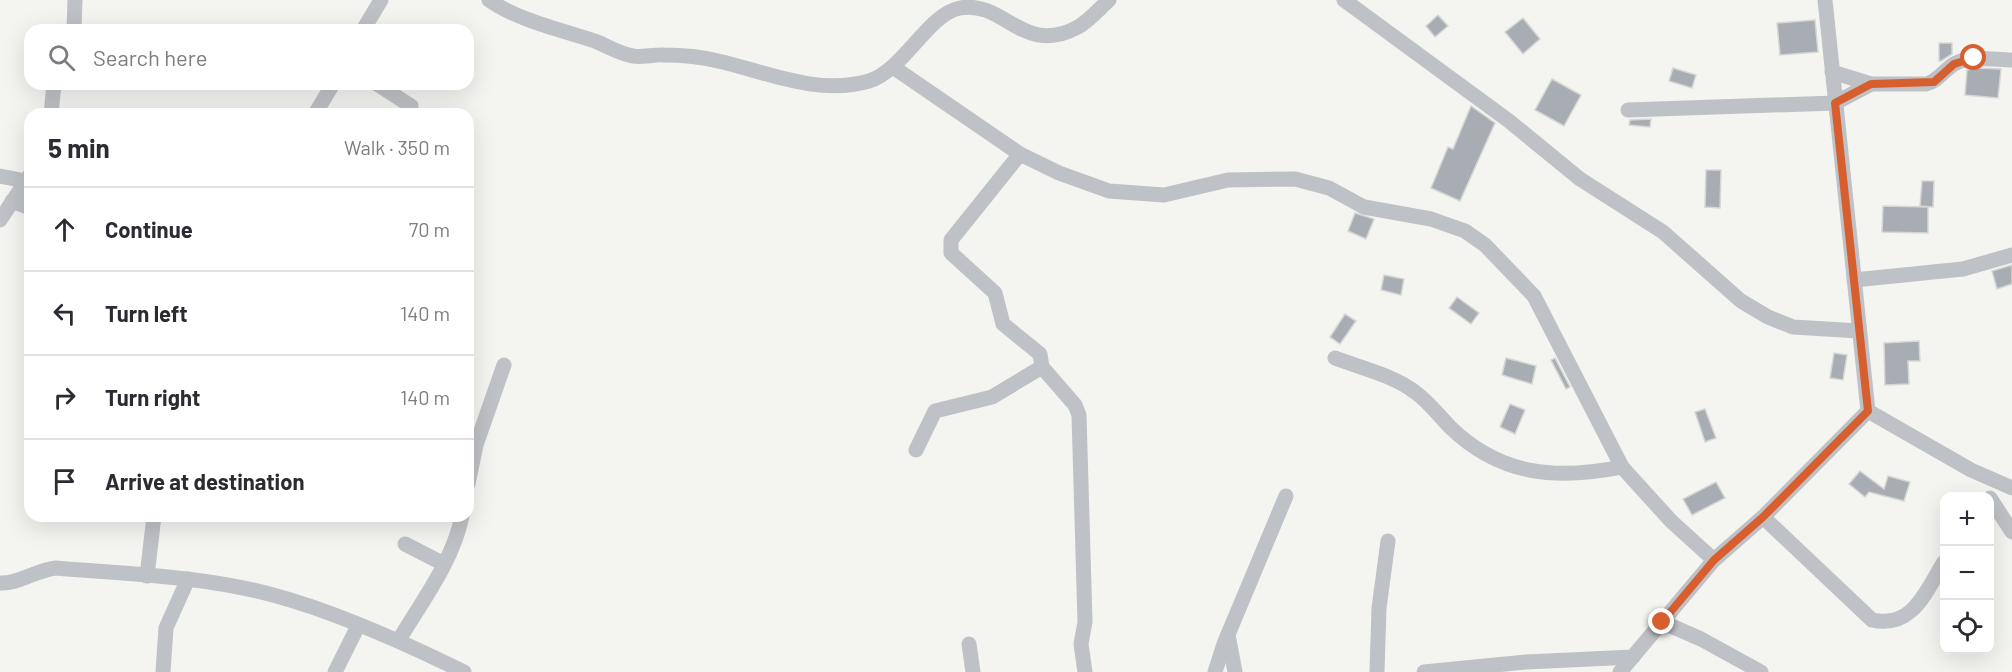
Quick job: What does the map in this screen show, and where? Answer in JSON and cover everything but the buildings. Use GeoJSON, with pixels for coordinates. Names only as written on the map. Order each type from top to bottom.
{"type":"FeatureCollection","features":[{"type":"Feature","properties":{"kind":"street"},"geometry":{"type":"LineString","coordinates":[[74,24],[75,0]]}},
{"type":"Feature","properties":{"kind":"street"},"geometry":{"type":"LineString","coordinates":[[367,24],[381,0]]}},
{"type":"Feature","properties":{"kind":"street"},"geometry":{"type":"LineString","coordinates":[[489,0],[557,30],[634,57],[665,54],[718,61],[779,79],[839,85],[872,80],[887,73],[935,25],[957,8],[972,6],[990,11],[1023,32],[1040,36],[1063,33],[1080,27],[1109,0]]}},
{"type":"Feature","properties":{"kind":"street"},"geometry":{"type":"LineString","coordinates":[[1344,0],[1509,121],[1580,179],[1663,232],[1741,301],[1768,317],[1793,327],[1859,331]]}},
{"type":"Feature","properties":{"kind":"street"},"geometry":{"type":"LineString","coordinates":[[1825,0],[1868,411]]}},
{"type":"Feature","properties":{"kind":"street"},"geometry":{"type":"LineString","coordinates":[[1832,72],[1871,84],[1926,84],[1934,82],[1954,64],[1963,60],[2012,60]]}},
{"type":"Feature","properties":{"kind":"street"},"geometry":{"type":"LineString","coordinates":[[893,67],[1020,154],[1059,173],[1109,191],[1164,195],[1227,180],[1303,180],[1329,188],[1364,207],[1431,219],[1465,231],[1485,244],[1534,296],[1622,467],[1671,521],[1714,560]]}},
{"type":"Feature","properties":{"kind":"street"},"geometry":{"type":"LineString","coordinates":[[1628,110],[1835,103],[1871,84]]}},
{"type":"Feature","properties":{"kind":"street"},"geometry":{"type":"LineString","coordinates":[[52,108],[53,90]]}},
{"type":"Feature","properties":{"kind":"street"},"geometry":{"type":"LineString","coordinates":[[319,108],[329,90]]}},
{"type":"Feature","properties":{"kind":"street"},"geometry":{"type":"LineString","coordinates":[[386,90],[411,106],[410,108]]}},
{"type":"Feature","properties":{"kind":"street"},"geometry":{"type":"LineString","coordinates":[[1020,154],[951,240],[949,246],[951,253],[995,293],[1003,324],[1040,354],[1042,367],[1075,405],[1081,424],[1085,622],[1081,644],[1085,672]]}},
{"type":"Feature","properties":{"kind":"street"},"geometry":{"type":"LineString","coordinates":[[0,176],[24,178]]}},
{"type":"Feature","properties":{"kind":"street"},"geometry":{"type":"LineString","coordinates":[[0,220],[24,184]]}},
{"type":"Feature","properties":{"kind":"street"},"geometry":{"type":"LineString","coordinates":[[12,201],[24,206]]}},
{"type":"Feature","properties":{"kind":"street"},"geometry":{"type":"LineString","coordinates":[[1854,280],[1963,269],[2012,255]]}},
{"type":"Feature","properties":{"kind":"street"},"geometry":{"type":"LineString","coordinates":[[1335,358],[1414,391],[1479,451],[1512,466],[1569,475],[1622,467]]}},
{"type":"Feature","properties":{"kind":"street"},"geometry":{"type":"LineString","coordinates":[[474,455],[504,365]]}},
{"type":"Feature","properties":{"kind":"street"},"geometry":{"type":"LineString","coordinates":[[916,450],[935,411],[992,397],[1042,367]]}},
{"type":"Feature","properties":{"kind":"street"},"geometry":{"type":"LineString","coordinates":[[1868,411],[1971,470],[2012,488]]}},
{"type":"Feature","properties":{"kind":"street"},"geometry":{"type":"LineString","coordinates":[[1620,672],[1714,560],[1763,517],[1868,411]]}},
{"type":"Feature","properties":{"kind":"street"},"geometry":{"type":"LineString","coordinates":[[1971,470],[1985,492]]}},
{"type":"Feature","properties":{"kind":"street"},"geometry":{"type":"LineString","coordinates":[[1215,672],[1286,496]]}},
{"type":"Feature","properties":{"kind":"street"},"geometry":{"type":"LineString","coordinates":[[1994,506],[2012,532]]}},
{"type":"Feature","properties":{"kind":"street"},"geometry":{"type":"LineString","coordinates":[[1763,517],[1872,620],[1897,621],[1909,614],[1940,568]]}},
{"type":"Feature","properties":{"kind":"street"},"geometry":{"type":"LineString","coordinates":[[147,576],[153,522]]}},
{"type":"Feature","properties":{"kind":"street"},"geometry":{"type":"LineString","coordinates":[[399,640],[444,564],[461,522]]}},
{"type":"Feature","properties":{"kind":"street"},"geometry":{"type":"LineString","coordinates":[[1377,672],[1379,608],[1388,541]]}},
{"type":"Feature","properties":{"kind":"street"},"geometry":{"type":"LineString","coordinates":[[405,544],[444,564]]}},
{"type":"Feature","properties":{"kind":"street"},"geometry":{"type":"LineString","coordinates":[[0,583],[14,581],[42,569],[56,568],[188,579],[275,595],[399,640],[464,672]]}},
{"type":"Feature","properties":{"kind":"street"},"geometry":{"type":"LineString","coordinates":[[163,672],[166,628],[188,579]]}},
{"type":"Feature","properties":{"kind":"street"},"geometry":{"type":"LineString","coordinates":[[1662,622],[1701,639],[1761,672]]}},
{"type":"Feature","properties":{"kind":"street"},"geometry":{"type":"LineString","coordinates":[[335,672],[358,626]]}},
{"type":"Feature","properties":{"kind":"street"},"geometry":{"type":"LineString","coordinates":[[1228,635],[1235,672]]}},
{"type":"Feature","properties":{"kind":"street"},"geometry":{"type":"LineString","coordinates":[[969,644],[973,672]]}},
{"type":"Feature","properties":{"kind":"street"},"geometry":{"type":"LineString","coordinates":[[1424,672],[1526,662],[1633,657]]}},
{"type":"Feature","properties":{"kind":"route"},"geometry":{"type":"LineString","coordinates":[[1662,622],[1714,560],[1763,517],[1868,411],[1835,103],[1871,84],[1934,82],[1954,64],[1974,58]]}}]}
